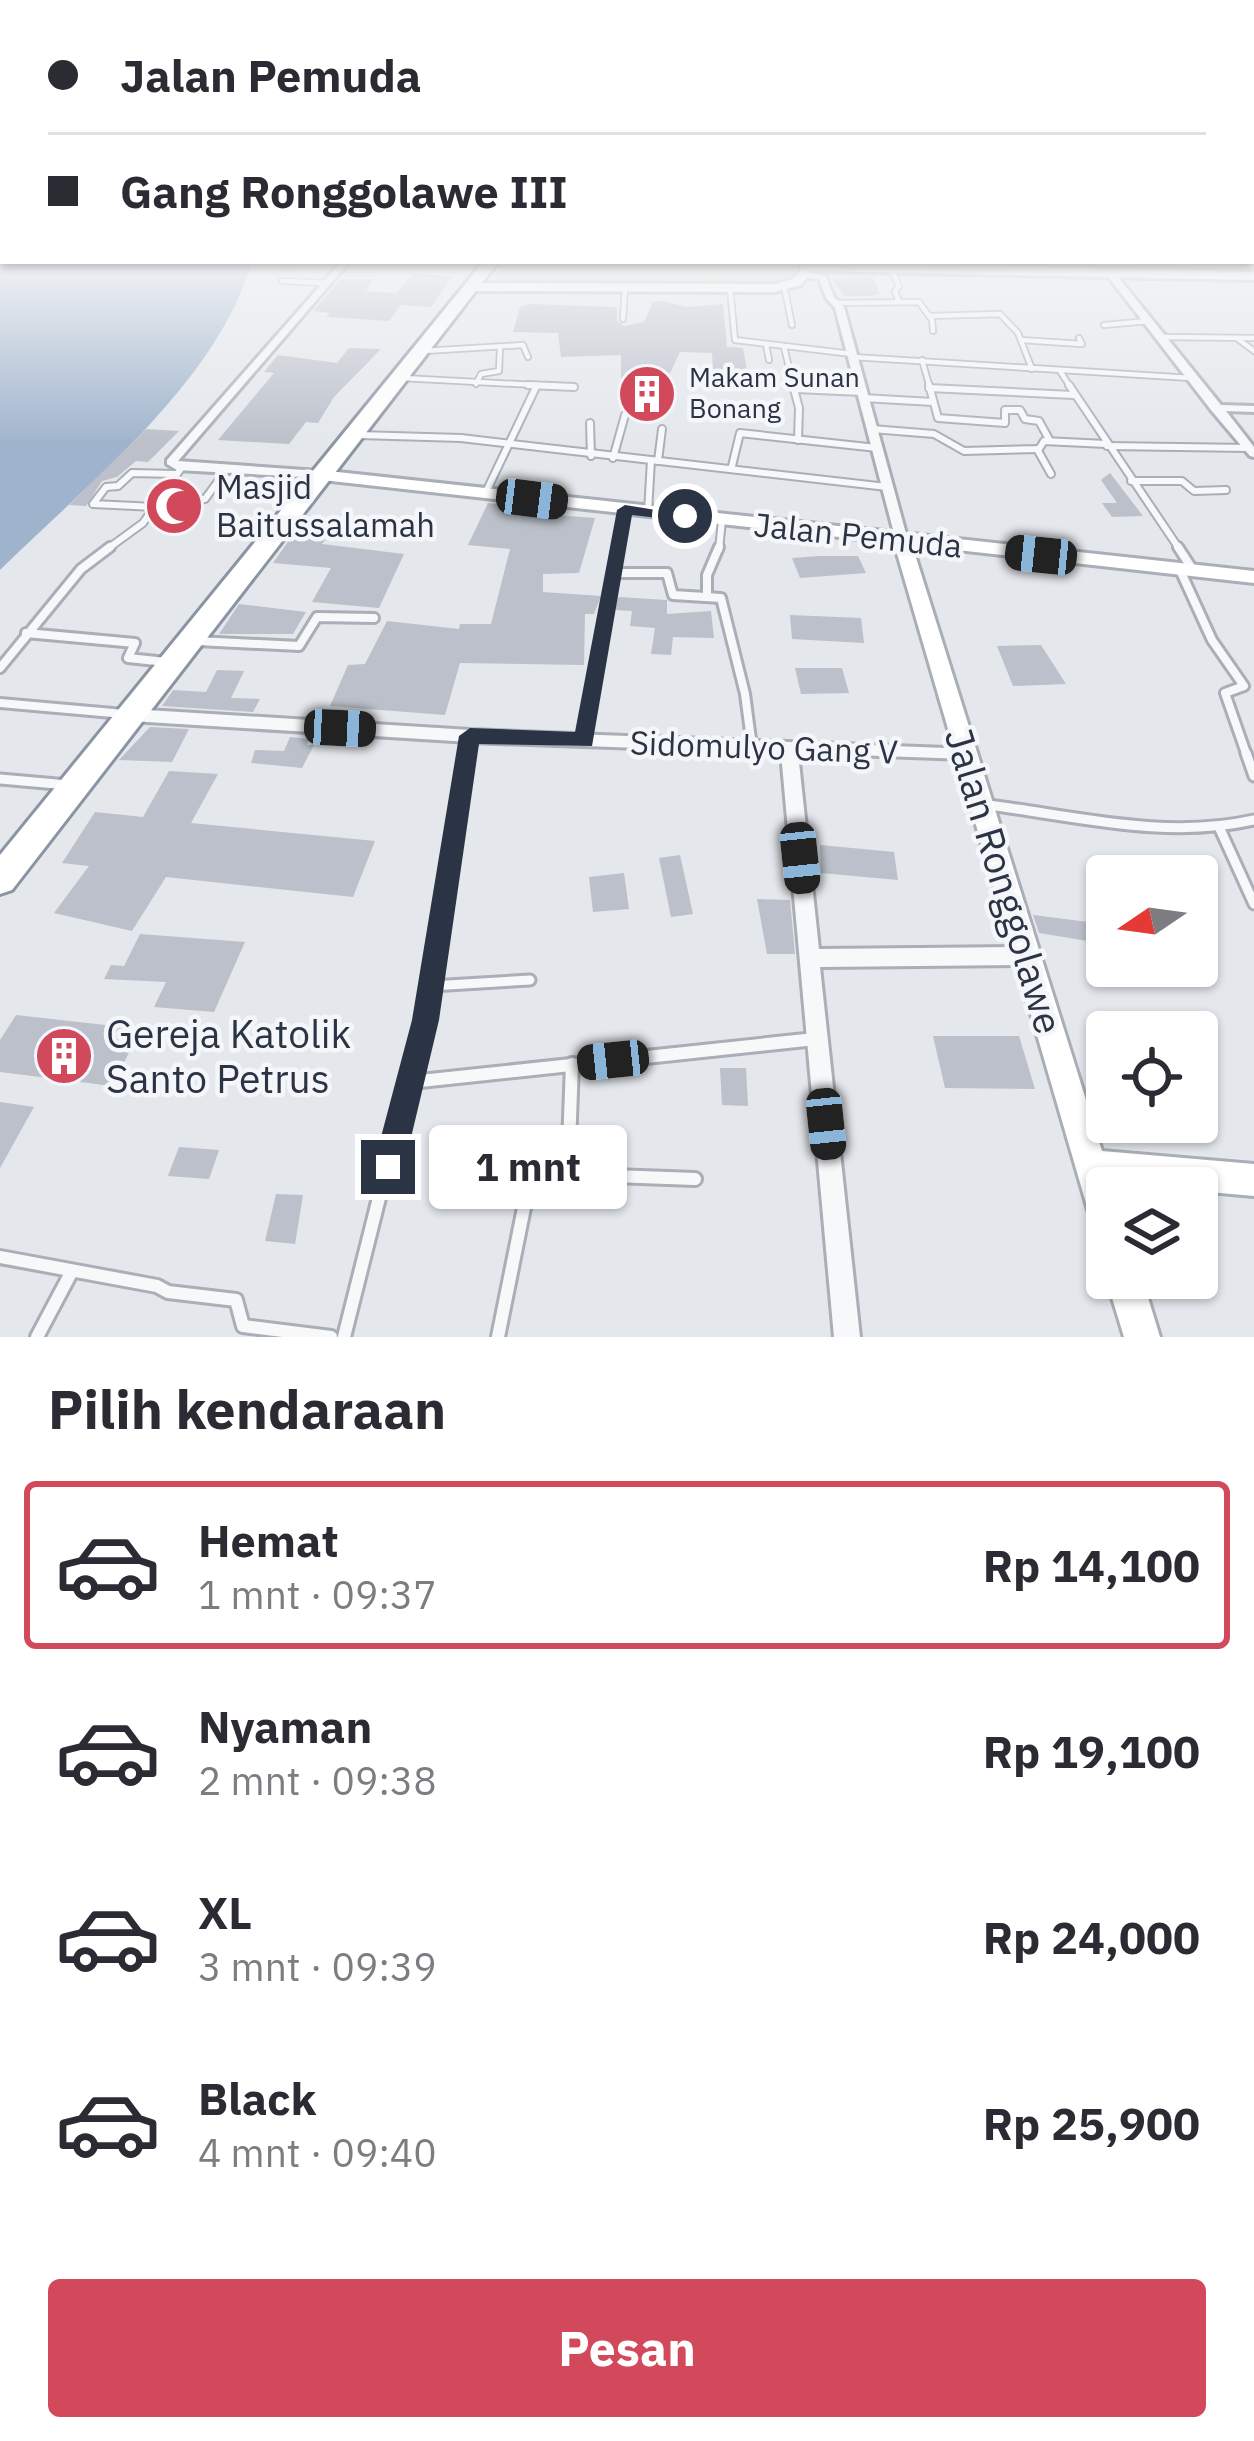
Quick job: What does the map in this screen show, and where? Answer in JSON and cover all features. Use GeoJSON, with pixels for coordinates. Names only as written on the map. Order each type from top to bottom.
{"type":"FeatureCollection","features":[{"type":"Feature","properties":{"kind":"highway"},"geometry":{"type":"LineString","coordinates":[[0,880],[445,319]]}},
{"type":"Feature","properties":{"kind":"main road","name":"Jalan Pemuda"},"geometry":{"type":"LineString","coordinates":[[319,475],[1254,577]]}},
{"type":"Feature","properties":{"kind":"main road","name":"Jalan Ronggolawe"},"geometry":{"type":"LineString","coordinates":[[902,541],[1090,1166]]}},
{"type":"Feature","properties":{"kind":"main road"},"geometry":{"type":"LineString","coordinates":[[1090,1166],[1254,1180]]}},
{"type":"Feature","properties":{"kind":"main road"},"geometry":{"type":"LineString","coordinates":[[1130,1299],[1142,1337]]}},
{"type":"Feature","properties":{"kind":"street"},"geometry":{"type":"LineString","coordinates":[[296,319],[173,459],[173,465],[180,470],[319,475]]}},
{"type":"Feature","properties":{"kind":"street"},"geometry":{"type":"LineString","coordinates":[[842,319],[902,541]]}},
{"type":"Feature","properties":{"kind":"street"},"geometry":{"type":"LineString","coordinates":[[1149,319],[1251,452]]}},
{"type":"Feature","properties":{"kind":"street"},"geometry":{"type":"LineString","coordinates":[[1215,408],[1254,409]]}},
{"type":"Feature","properties":{"kind":"street","name":"Sidomulyo Gang V"},"geometry":{"type":"LineString","coordinates":[[131,715],[470,736],[966,753]]}},
{"type":"Feature","properties":{"kind":"street"},"geometry":{"type":"LineString","coordinates":[[789,749],[847,1337]]}},
{"type":"Feature","properties":{"kind":"street"},"geometry":{"type":"LineString","coordinates":[[810,958],[1027,956]]}},
{"type":"Feature","properties":{"kind":"lane"},"geometry":{"type":"LineString","coordinates":[[732,319],[733,339],[852,356],[1191,378]]}},
{"type":"Feature","properties":{"kind":"lane"},"geometry":{"type":"LineString","coordinates":[[791,319],[792,325]]}},
{"type":"Feature","properties":{"kind":"lane"},"geometry":{"type":"LineString","coordinates":[[930,319],[933,331]]}},
{"type":"Feature","properties":{"kind":"lane"},"geometry":{"type":"LineString","coordinates":[[1005,319],[1022,340],[1032,369]]}},
{"type":"Feature","properties":{"kind":"lane"},"geometry":{"type":"LineString","coordinates":[[1104,325],[1151,322]]}},
{"type":"Feature","properties":{"kind":"lane"},"geometry":{"type":"LineString","coordinates":[[1162,337],[1254,338]]}},
{"type":"Feature","properties":{"kind":"lane"},"geometry":{"type":"LineString","coordinates":[[1022,340],[1082,344],[1079,338]]}},
{"type":"Feature","properties":{"kind":"lane"},"geometry":{"type":"LineString","coordinates":[[1237,338],[1254,350]]}},
{"type":"Feature","properties":{"kind":"lane"},"geometry":{"type":"LineString","coordinates":[[766,345],[769,360]]}},
{"type":"Feature","properties":{"kind":"lane"},"geometry":{"type":"LineString","coordinates":[[421,350],[526,346],[528,357]]}},
{"type":"Feature","properties":{"kind":"lane"},"geometry":{"type":"LineString","coordinates":[[476,384],[481,374],[499,371],[500,347]]}},
{"type":"Feature","properties":{"kind":"lane"},"geometry":{"type":"LineString","coordinates":[[784,347],[796,388],[797,440]]}},
{"type":"Feature","properties":{"kind":"lane"},"geometry":{"type":"LineString","coordinates":[[922,360],[940,419],[1005,423],[1005,410],[1017,410]]}},
{"type":"Feature","properties":{"kind":"lane"},"geometry":{"type":"LineString","coordinates":[[1060,370],[1187,570],[1216,646],[1244,686],[1226,693],[1254,776]]}},
{"type":"Feature","properties":{"kind":"lane"},"geometry":{"type":"LineString","coordinates":[[398,378],[574,387]]}},
{"type":"Feature","properties":{"kind":"lane"},"geometry":{"type":"LineString","coordinates":[[486,494],[536,386]]}},
{"type":"Feature","properties":{"kind":"lane"},"geometry":{"type":"LineString","coordinates":[[796,388],[933,402]]}},
{"type":"Feature","properties":{"kind":"lane"},"geometry":{"type":"LineString","coordinates":[[929,388],[1074,395]]}},
{"type":"Feature","properties":{"kind":"lane"},"geometry":{"type":"LineString","coordinates":[[1011,393],[1017,410],[1025,419],[1039,420],[1050,441]]}},
{"type":"Feature","properties":{"kind":"lane"},"geometry":{"type":"LineString","coordinates":[[613,458],[625,415]]}},
{"type":"Feature","properties":{"kind":"lane"},"geometry":{"type":"LineString","coordinates":[[590,423],[591,456]]}},
{"type":"Feature","properties":{"kind":"lane"},"geometry":{"type":"LineString","coordinates":[[648,512],[662,429]]}},
{"type":"Feature","properties":{"kind":"lane"},"geometry":{"type":"LineString","coordinates":[[872,429],[939,435],[955,439],[963,451],[1037,449]]}},
{"type":"Feature","properties":{"kind":"lane"},"geometry":{"type":"LineString","coordinates":[[732,466],[740,434],[877,448]]}},
{"type":"Feature","properties":{"kind":"lane"},"geometry":{"type":"LineString","coordinates":[[351,435],[732,466],[812,481],[887,487]]}},
{"type":"Feature","properties":{"kind":"lane"},"geometry":{"type":"LineString","coordinates":[[1037,449],[1040,442],[1050,441],[1251,452]]}},
{"type":"Feature","properties":{"kind":"lane"},"geometry":{"type":"LineString","coordinates":[[1037,449],[1051,474]]}},
{"type":"Feature","properties":{"kind":"lane"},"geometry":{"type":"LineString","coordinates":[[0,668],[83,567],[138,528],[180,470]]}},
{"type":"Feature","properties":{"kind":"lane"},"geometry":{"type":"LineString","coordinates":[[155,507],[93,503],[106,488],[118,486],[132,473],[180,470]]}},
{"type":"Feature","properties":{"kind":"lane"},"geometry":{"type":"LineString","coordinates":[[161,497],[204,500],[227,470]]}},
{"type":"Feature","properties":{"kind":"lane"},"geometry":{"type":"LineString","coordinates":[[1131,481],[1182,481],[1192,490],[1226,490]]}},
{"type":"Feature","properties":{"kind":"lane"},"geometry":{"type":"LineString","coordinates":[[584,740],[625,510]]}},
{"type":"Feature","properties":{"kind":"lane"},"geometry":{"type":"LineString","coordinates":[[707,596],[707,575],[718,556],[722,520]]}},
{"type":"Feature","properties":{"kind":"lane"},"geometry":{"type":"LineString","coordinates":[[614,573],[668,573],[673,595],[722,599],[747,704],[752,747]]}},
{"type":"Feature","properties":{"kind":"lane"},"geometry":{"type":"LineString","coordinates":[[25,633],[133,643],[128,658],[299,646],[317,617],[374,618]]}},
{"type":"Feature","properties":{"kind":"lane"},"geometry":{"type":"LineString","coordinates":[[0,703],[131,715]]}},
{"type":"Feature","properties":{"kind":"lane"},"geometry":{"type":"LineString","coordinates":[[344,1337],[411,1082],[470,736]]}},
{"type":"Feature","properties":{"kind":"lane"},"geometry":{"type":"LineString","coordinates":[[0,779],[75,785]]}},
{"type":"Feature","properties":{"kind":"lane"},"geometry":{"type":"LineString","coordinates":[[981,805],[1123,823],[1219,828],[1254,820]]}},
{"type":"Feature","properties":{"kind":"lane"},"geometry":{"type":"LineString","coordinates":[[1219,828],[1248,880],[1254,904]]}},
{"type":"Feature","properties":{"kind":"lane"},"geometry":{"type":"LineString","coordinates":[[431,986],[530,980]]}},
{"type":"Feature","properties":{"kind":"lane"},"geometry":{"type":"LineString","coordinates":[[411,1082],[818,1038]]}},
{"type":"Feature","properties":{"kind":"lane"},"geometry":{"type":"LineString","coordinates":[[568,1172],[572,1064]]}},
{"type":"Feature","properties":{"kind":"lane"},"geometry":{"type":"LineString","coordinates":[[498,1337],[528,1179],[534,1172],[695,1179]]}},
{"type":"Feature","properties":{"kind":"lane"},"geometry":{"type":"LineString","coordinates":[[0,1258],[157,1286],[168,1292],[236,1300],[243,1327],[331,1337]]}},
{"type":"Feature","properties":{"kind":"lane"},"geometry":{"type":"LineString","coordinates":[[38,1337],[72,1271]]}},
{"type":"Feature","properties":{"kind":"water"},"geometry":{"type":"Polygon","coordinates":[[[0,319],[227,319],[211,348],[146,429],[0,570],[0,319]]]}},
{"type":"Feature","properties":{"kind":"building"},"geometry":{"type":"Polygon","coordinates":[[[517,319],[617,319],[624,326],[724,319],[727,347],[743,348],[747,370],[713,370],[712,353],[680,352],[666,382],[673,382],[673,402],[621,401],[621,355],[561,357],[558,333],[513,332],[517,319]]]}},
{"type":"Feature","properties":{"kind":"building"},"geometry":{"type":"Polygon","coordinates":[[[349,348],[381,349],[334,397],[318,423],[306,422],[289,444],[218,440],[274,373],[264,372],[278,355],[337,363],[349,348]]]}},
{"type":"Feature","properties":{"kind":"building"},"geometry":{"type":"Polygon","coordinates":[[[146,429],[179,431],[148,462],[136,461],[117,477],[102,481],[86,506],[69,505],[146,429]]]}},
{"type":"Feature","properties":{"kind":"building"},"geometry":{"type":"Polygon","coordinates":[[[1110,473],[1143,516],[1112,517],[1102,503],[1117,503],[1101,480],[1110,473]]]}},
{"type":"Feature","properties":{"kind":"building"},"geometry":{"type":"Polygon","coordinates":[[[488,503],[531,508],[528,513],[595,518],[579,573],[543,574],[543,592],[601,596],[594,614],[585,614],[584,665],[460,663],[445,715],[330,706],[348,665],[365,664],[387,621],[459,629],[460,624],[491,624],[510,549],[468,545],[488,503]]]}},
{"type":"Feature","properties":{"kind":"building"},"geometry":{"type":"Polygon","coordinates":[[[292,536],[404,554],[379,608],[312,602],[331,568],[273,563],[292,536]]]}},
{"type":"Feature","properties":{"kind":"building"},"geometry":{"type":"Polygon","coordinates":[[[858,556],[866,573],[800,578],[792,558],[858,556]]]}},
{"type":"Feature","properties":{"kind":"building"},"geometry":{"type":"Polygon","coordinates":[[[618,597],[667,600],[667,614],[711,611],[714,638],[673,637],[671,655],[651,654],[655,628],[630,626],[632,611],[615,610],[618,597]]]}},
{"type":"Feature","properties":{"kind":"building"},"geometry":{"type":"Polygon","coordinates":[[[239,604],[306,612],[293,634],[219,634],[239,604]]]}},
{"type":"Feature","properties":{"kind":"building"},"geometry":{"type":"Polygon","coordinates":[[[790,615],[861,618],[864,643],[792,639],[790,615]]]}},
{"type":"Feature","properties":{"kind":"building"},"geometry":{"type":"Polygon","coordinates":[[[1041,645],[1066,684],[1013,686],[997,646],[1041,645]]]}},
{"type":"Feature","properties":{"kind":"building"},"geometry":{"type":"Polygon","coordinates":[[[795,668],[842,668],[849,693],[801,694],[795,668]]]}},
{"type":"Feature","properties":{"kind":"building"},"geometry":{"type":"Polygon","coordinates":[[[217,670],[244,671],[231,698],[260,699],[253,712],[162,706],[173,690],[206,692],[217,670]]]}},
{"type":"Feature","properties":{"kind":"building"},"geometry":{"type":"Polygon","coordinates":[[[150,727],[189,729],[172,762],[119,760],[150,727]]]}},
{"type":"Feature","properties":{"kind":"building"},"geometry":{"type":"Polygon","coordinates":[[[290,737],[309,739],[307,745],[314,745],[302,768],[251,763],[255,750],[284,751],[290,737]]]}},
{"type":"Feature","properties":{"kind":"building"},"geometry":{"type":"Polygon","coordinates":[[[169,771],[218,774],[191,823],[375,841],[353,897],[166,877],[132,931],[54,913],[89,866],[62,863],[95,812],[143,817],[169,771]]]}},
{"type":"Feature","properties":{"kind":"building"},"geometry":{"type":"Polygon","coordinates":[[[820,845],[894,852],[898,880],[821,873],[820,845]]]}},
{"type":"Feature","properties":{"kind":"building"},"geometry":{"type":"Polygon","coordinates":[[[680,855],[693,914],[671,917],[659,858],[680,855]]]}},
{"type":"Feature","properties":{"kind":"building"},"geometry":{"type":"Polygon","coordinates":[[[624,873],[629,909],[593,912],[589,877],[624,873]]]}},
{"type":"Feature","properties":{"kind":"building"},"geometry":{"type":"Polygon","coordinates":[[[757,899],[790,900],[795,954],[767,954],[757,899]]]}},
{"type":"Feature","properties":{"kind":"building"},"geometry":{"type":"Polygon","coordinates":[[[1033,915],[1086,922],[1086,941],[1039,933],[1033,915]]]}},
{"type":"Feature","properties":{"kind":"building"},"geometry":{"type":"Polygon","coordinates":[[[140,934],[245,942],[214,1012],[154,1007],[166,982],[104,979],[111,965],[124,966],[140,934]]]}},
{"type":"Feature","properties":{"kind":"building","name":"Gereja Katolik Santo Petrus"},"geometry":{"type":"Polygon","coordinates":[[[16,1015],[141,1029],[112,1086],[0,1072],[0,1040],[16,1015]]]}},
{"type":"Feature","properties":{"kind":"building"},"geometry":{"type":"Polygon","coordinates":[[[933,1036],[1019,1036],[1035,1089],[945,1088],[933,1036]]]}},
{"type":"Feature","properties":{"kind":"building"},"geometry":{"type":"Polygon","coordinates":[[[720,1068],[746,1068],[748,1106],[722,1105],[720,1068]]]}},
{"type":"Feature","properties":{"kind":"building"},"geometry":{"type":"Polygon","coordinates":[[[0,1102],[34,1107],[0,1168],[0,1102]]]}},
{"type":"Feature","properties":{"kind":"building"},"geometry":{"type":"Polygon","coordinates":[[[179,1147],[219,1150],[209,1179],[168,1176],[179,1147]]]}},
{"type":"Feature","properties":{"kind":"building"},"geometry":{"type":"Polygon","coordinates":[[[276,1194],[303,1195],[295,1244],[265,1241],[276,1194]]]}},
{"type":"Feature","properties":{"kind":"place","name":"Makam Sunan Bonang"},"geometry":{"type":"Point","coordinates":[647,394]}},
{"type":"Feature","properties":{"kind":"place","name":"Masjid Baitussalamah"},"geometry":{"type":"Point","coordinates":[174,506]}},
{"type":"Feature","properties":{"kind":"place","name":"Gereja Katolik Santo Petrus"},"geometry":{"type":"Point","coordinates":[64,1056]}},
{"type":"Feature","properties":{"kind":"route"},"geometry":{"type":"LineString","coordinates":[[388,1167],[426,1020],[470,736],[584,740],[625,510],[685,516]]}}]}
